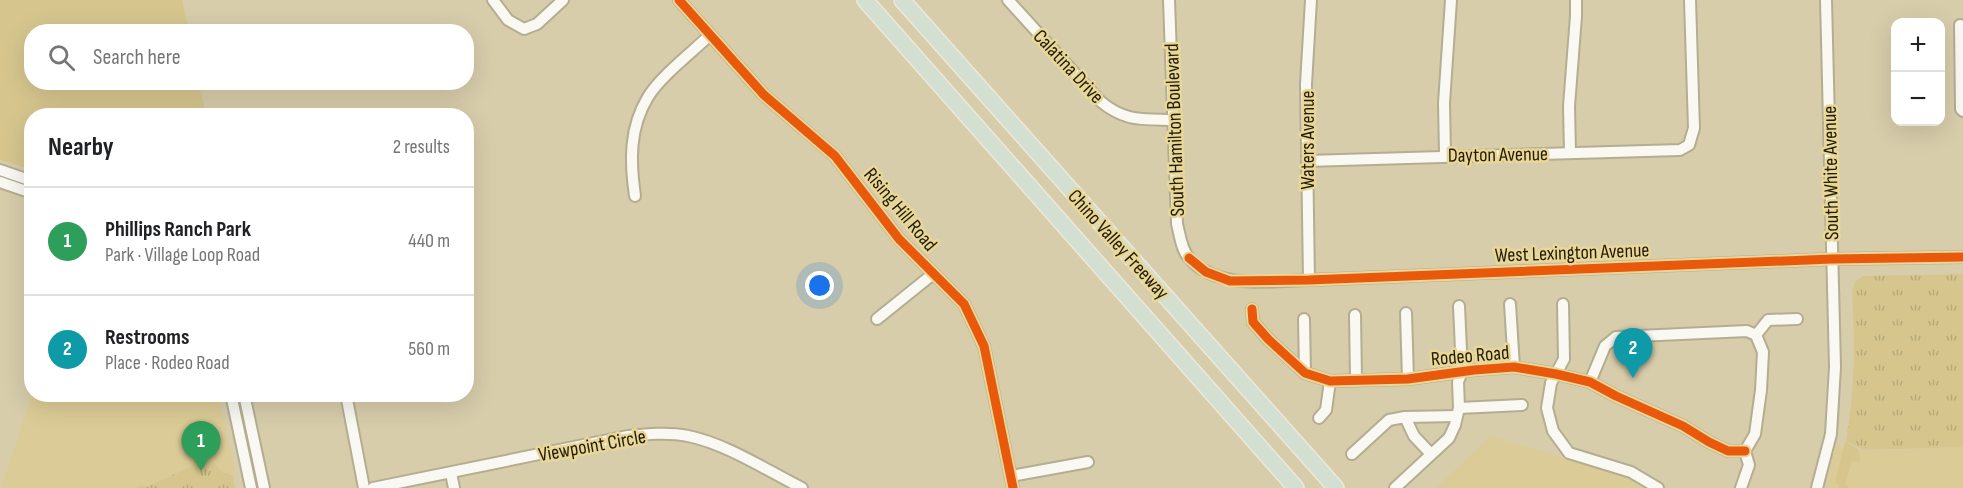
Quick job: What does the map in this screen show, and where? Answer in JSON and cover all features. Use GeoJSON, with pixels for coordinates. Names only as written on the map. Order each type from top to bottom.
{"type":"FeatureCollection","features":[{"type":"Feature","properties":{"kind":"highway","name":"Chino Valley Freeway"},"geometry":{"type":"LineString","coordinates":[[865,0],[1296,488]]}},
{"type":"Feature","properties":{"kind":"highway","name":"Chino Valley Freeway"},"geometry":{"type":"LineString","coordinates":[[902,0],[1336,488]]}},
{"type":"Feature","properties":{"kind":"street"},"geometry":{"type":"LineString","coordinates":[[494,0],[508,20],[524,29],[537,24],[563,0]]}},
{"type":"Feature","properties":{"kind":"street","name":"Rising Hill Road"},"geometry":{"type":"LineString","coordinates":[[680,0],[764,95],[835,156],[899,239],[964,304],[984,346],[1013,488]]}},
{"type":"Feature","properties":{"kind":"street","name":"Calatina Drive"},"geometry":{"type":"LineString","coordinates":[[1008,0],[1113,112],[1132,118],[1173,120]]}},
{"type":"Feature","properties":{"kind":"street","name":"South Hamilton Boulevard"},"geometry":{"type":"LineString","coordinates":[[1169,0],[1177,224],[1182,244],[1189,258]]}},
{"type":"Feature","properties":{"kind":"street","name":"Waters Avenue"},"geometry":{"type":"LineString","coordinates":[[1309,280],[1306,84],[1311,0]]}},
{"type":"Feature","properties":{"kind":"street"},"geometry":{"type":"LineString","coordinates":[[1445,155],[1444,102],[1451,0]]}},
{"type":"Feature","properties":{"kind":"street"},"geometry":{"type":"LineString","coordinates":[[1570,153],[1569,106],[1576,0]]}},
{"type":"Feature","properties":{"kind":"street","name":"Dayton Avenue"},"geometry":{"type":"LineString","coordinates":[[1306,161],[1445,155],[1680,150],[1689,145],[1694,128],[1690,0]]}},
{"type":"Feature","properties":{"kind":"street","name":"South White Avenue"},"geometry":{"type":"LineString","coordinates":[[1817,488],[1831,434],[1835,366],[1826,0]]}},
{"type":"Feature","properties":{"kind":"street"},"geometry":{"type":"LineString","coordinates":[[1960,25],[1961,109],[1963,111]]}},
{"type":"Feature","properties":{"kind":"street"},"geometry":{"type":"LineString","coordinates":[[635,196],[631,156],[633,134],[639,114],[649,96],[710,35]]}},
{"type":"Feature","properties":{"kind":"street"},"geometry":{"type":"LineString","coordinates":[[1,176],[24,180]]}},
{"type":"Feature","properties":{"kind":"street"},"geometry":{"type":"LineString","coordinates":[[1,176],[24,189]]}},
{"type":"Feature","properties":{"kind":"street","name":"West Lexington Avenue"},"geometry":{"type":"LineString","coordinates":[[1189,258],[1206,272],[1230,281],[1309,280],[1832,259],[1963,257]]}},
{"type":"Feature","properties":{"kind":"street"},"geometry":{"type":"LineString","coordinates":[[877,319],[933,274]]}},
{"type":"Feature","properties":{"kind":"street"},"geometry":{"type":"LineString","coordinates":[[1510,304],[1514,367]]}},
{"type":"Feature","properties":{"kind":"street"},"geometry":{"type":"LineString","coordinates":[[1563,304],[1564,359],[1551,383],[1547,408],[1553,431],[1569,453],[1631,472],[1658,488]]}},
{"type":"Feature","properties":{"kind":"street"},"geometry":{"type":"LineString","coordinates":[[1395,488],[1449,438],[1455,425],[1458,412],[1458,382],[1462,372],[1459,306]]}},
{"type":"Feature","properties":{"kind":"street","name":"Rodeo Road"},"geometry":{"type":"LineString","coordinates":[[1252,309],[1253,322],[1305,374],[1330,381],[1408,379],[1514,367],[1556,374],[1590,382],[1683,426],[1728,451],[1745,452]]}},
{"type":"Feature","properties":{"kind":"street"},"geometry":{"type":"LineString","coordinates":[[1406,313],[1408,379]]}},
{"type":"Feature","properties":{"kind":"street"},"geometry":{"type":"LineString","coordinates":[[1355,315],[1356,379]]}},
{"type":"Feature","properties":{"kind":"street"},"geometry":{"type":"LineString","coordinates":[[1304,319],[1305,374]]}},
{"type":"Feature","properties":{"kind":"street"},"geometry":{"type":"LineString","coordinates":[[1756,335],[1768,321],[1797,319]]}},
{"type":"Feature","properties":{"kind":"street"},"geometry":{"type":"LineString","coordinates":[[1590,382],[1605,346],[1616,337],[1747,332],[1756,335],[1763,352],[1761,390],[1755,434],[1745,452],[1749,465],[1741,488]]}},
{"type":"Feature","properties":{"kind":"street"},"geometry":{"type":"LineString","coordinates":[[1319,418],[1326,410],[1330,381]]}},
{"type":"Feature","properties":{"kind":"street"},"geometry":{"type":"LineString","coordinates":[[233,402],[251,488]]}},
{"type":"Feature","properties":{"kind":"street"},"geometry":{"type":"LineString","coordinates":[[246,402],[264,488]]}},
{"type":"Feature","properties":{"kind":"street"},"geometry":{"type":"LineString","coordinates":[[348,402],[364,488]]}},
{"type":"Feature","properties":{"kind":"street"},"geometry":{"type":"LineString","coordinates":[[1352,454],[1389,420],[1522,405]]}},
{"type":"Feature","properties":{"kind":"street"},"geometry":{"type":"LineString","coordinates":[[1405,417],[1414,436],[1431,454]]}},
{"type":"Feature","properties":{"kind":"street","name":"Viewpoint Circle"},"geometry":{"type":"LineString","coordinates":[[373,488],[627,436],[657,433],[688,436],[729,450],[802,488]]}},
{"type":"Feature","properties":{"kind":"street"},"geometry":{"type":"LineString","coordinates":[[1011,476],[1088,462]]}},
{"type":"Feature","properties":{"kind":"street"},"geometry":{"type":"LineString","coordinates":[[451,473],[454,488]]}},
{"type":"Feature","properties":{"kind":"shaded area"},"geometry":{"type":"Polygon","coordinates":[[[30,402],[220,402],[234,468],[233,477],[228,473],[223,473],[210,459],[193,464],[147,487],[141,485],[134,488],[1,488],[30,402]]]}},
{"type":"Feature","properties":{"kind":"shaded area"},"geometry":{"type":"Polygon","coordinates":[[[1491,436],[1636,480],[1648,488],[1436,488],[1491,436]]]}},
{"type":"Feature","properties":{"kind":"shaded area"},"geometry":{"type":"Polygon","coordinates":[[[1835,445],[1861,451],[1963,447],[1963,488],[1826,488],[1835,445]]]}},
{"type":"Feature","properties":{"kind":"green space"},"geometry":{"type":"Polygon","coordinates":[[[0,0],[182,0],[187,24],[24,24],[24,90],[201,90],[204,108],[24,108],[24,167],[0,160],[0,0]]]}},
{"type":"Feature","properties":{"kind":"green space"},"geometry":{"type":"Polygon","coordinates":[[[1963,274],[1963,447],[1863,450],[1846,441],[1853,385],[1852,291],[1856,282],[1864,276],[1963,274]]]}},
{"type":"Feature","properties":{"kind":"green space"},"geometry":{"type":"Polygon","coordinates":[[[1845,441],[1859,450],[1860,462],[1852,461],[1845,485],[1850,488],[1838,488],[1839,484],[1835,483],[1845,441]]]}},
{"type":"Feature","properties":{"kind":"green space"},"geometry":{"type":"Polygon","coordinates":[[[198,452],[210,459],[223,473],[228,473],[233,477],[235,488],[134,488],[141,485],[147,487],[189,467],[193,464],[193,453],[198,452]]]}},
{"type":"Feature","properties":{"kind":"cycle path"},"geometry":{"type":"LineString","coordinates":[[679,0],[764,95],[835,156],[899,239],[964,304],[984,346],[1013,488]]}},
{"type":"Feature","properties":{"kind":"cycle path"},"geometry":{"type":"LineString","coordinates":[[1189,258],[1206,272],[1230,281],[1309,280],[1832,259],[1963,257]]}},
{"type":"Feature","properties":{"kind":"cycle path"},"geometry":{"type":"LineString","coordinates":[[1252,309],[1253,322],[1268,339],[1305,373],[1330,381],[1408,379],[1514,367],[1556,374],[1590,382],[1683,426],[1728,451],[1745,451]]}},
{"type":"Feature","properties":{"kind":"place","name":"Restrooms"},"geometry":{"type":"Point","coordinates":[1633,378]}},
{"type":"Feature","properties":{"kind":"place","name":"Phillips Ranch Park"},"geometry":{"type":"Point","coordinates":[201,471]}}]}
